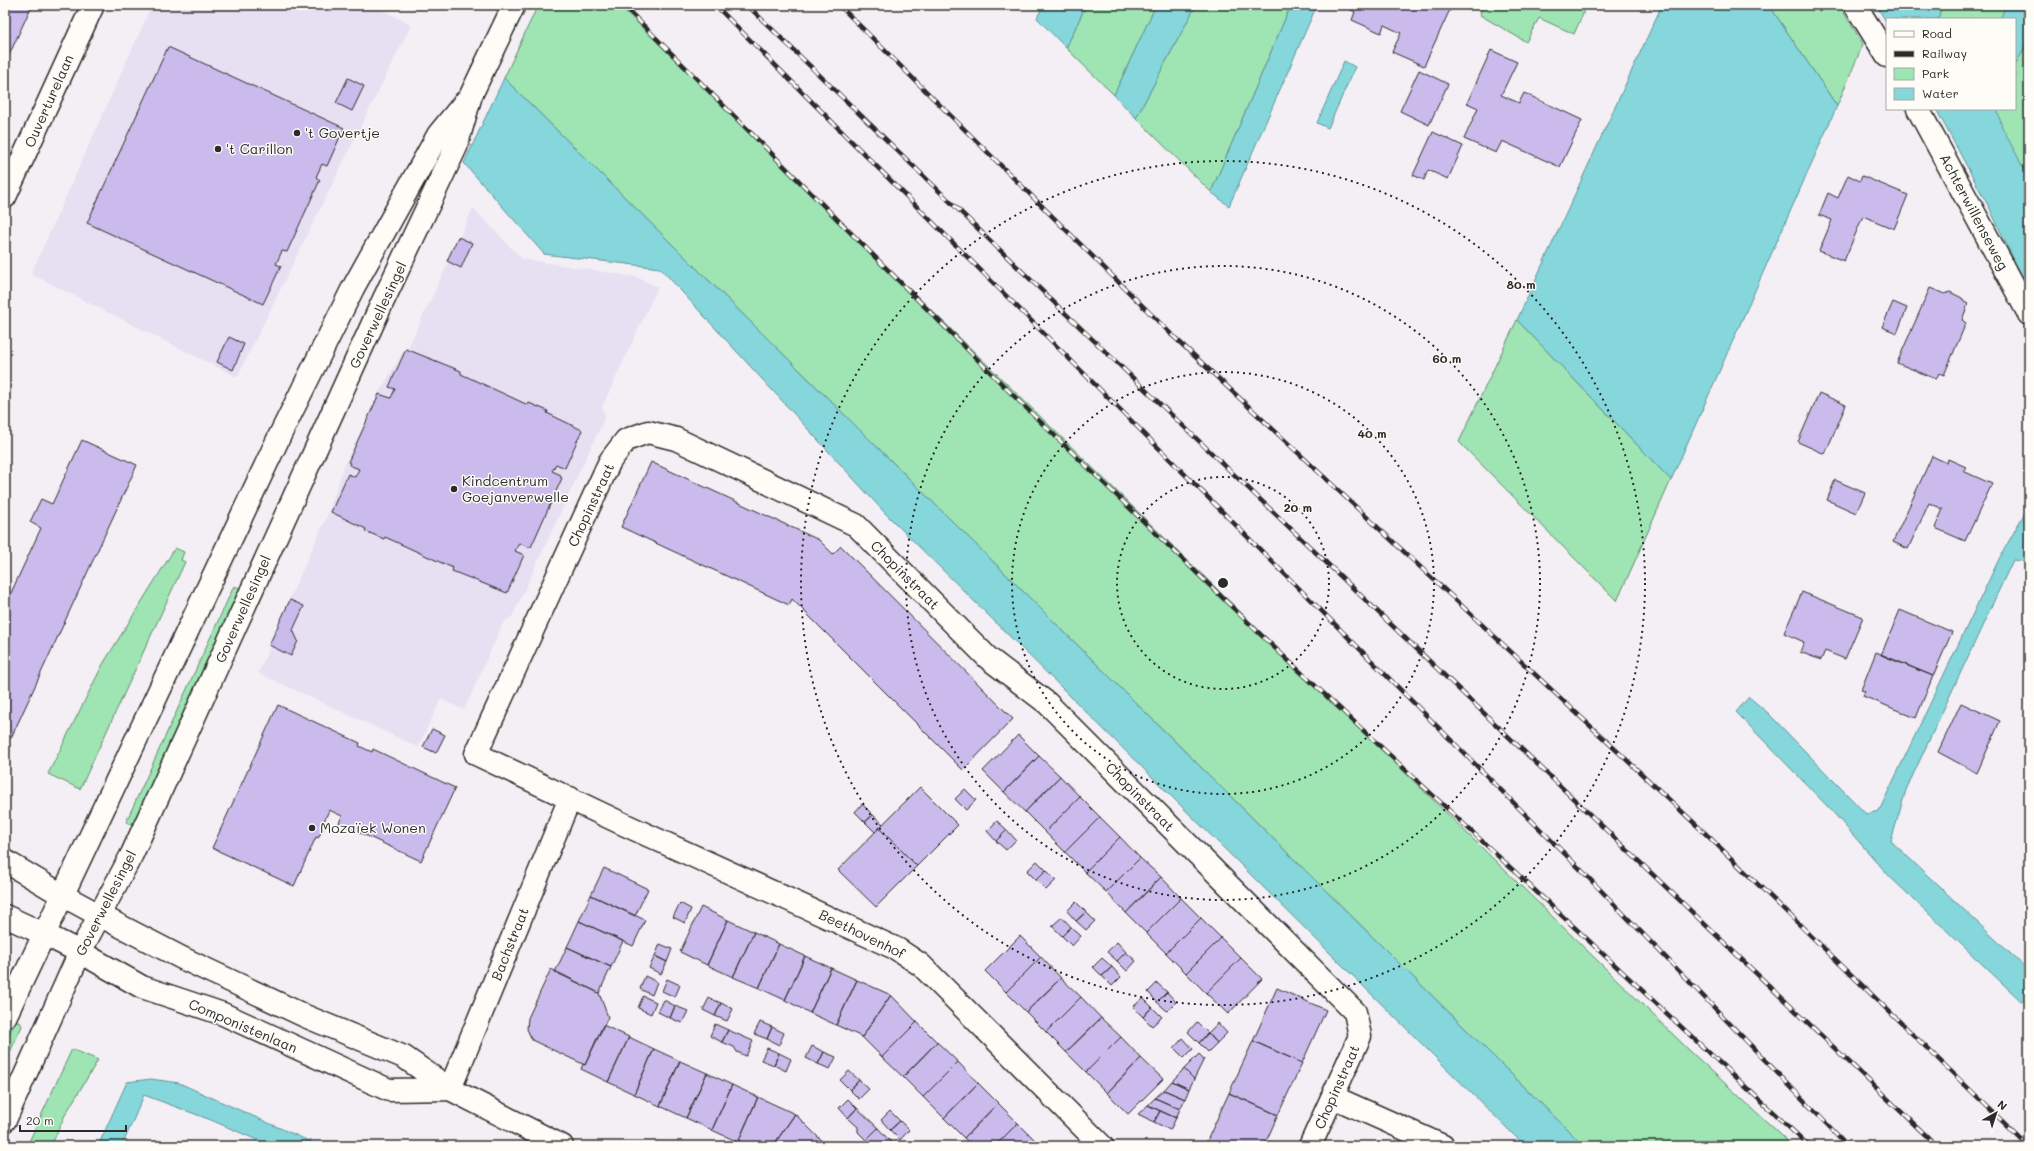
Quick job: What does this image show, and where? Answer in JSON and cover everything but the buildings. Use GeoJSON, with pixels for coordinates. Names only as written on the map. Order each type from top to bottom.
{"type":"FeatureCollection","features":[{"type":"Feature","properties":{"kind":"street","name":"Ouverturelaan"},"geometry":{"type":"LineString","coordinates":[[5,197],[93,5]]}},
{"type":"Feature","properties":{"kind":"street","name":"Goverwellesingel"},"geometry":{"type":"LineString","coordinates":[[5,1120],[80,952],[132,854],[383,302],[456,148],[471,95],[514,5]]}},
{"type":"Feature","properties":{"kind":"street"},"geometry":{"type":"LineString","coordinates":[[1855,5],[1886,54]]}},
{"type":"Feature","properties":{"kind":"street","name":"Goverwellesingel"},"geometry":{"type":"LineString","coordinates":[[5,1017],[280,435],[350,295],[438,135],[471,95]]}},
{"type":"Feature","properties":{"kind":"street","name":"Achterwillenseweg"},"geometry":{"type":"LineString","coordinates":[[1919,110],[2029,314]]}},
{"type":"Feature","properties":{"kind":"street","name":"Chopinstraat"},"geometry":{"type":"LineString","coordinates":[[570,798],[476,754],[610,462],[626,440],[648,432],[676,439],[856,525],[988,658],[1047,704],[1355,1012],[1360,1036],[1310,1146]]}},
{"type":"Feature","properties":{"kind":"street","name":"Bachstraat"},"geometry":{"type":"LineString","coordinates":[[450,1089],[570,798]]}},
{"type":"Feature","properties":{"kind":"street","name":"Beethovenhof"},"geometry":{"type":"LineString","coordinates":[[570,798],[897,949],[921,965],[1102,1146]]}},
{"type":"Feature","properties":{"kind":"street"},"geometry":{"type":"LineString","coordinates":[[5,860],[62,895],[99,914]]}},
{"type":"Feature","properties":{"kind":"street","name":"Componistenlaan"},"geometry":{"type":"LineString","coordinates":[[99,914],[161,948],[271,1000],[404,1057],[450,1089],[562,1146]]}},
{"type":"Feature","properties":{"kind":"street"},"geometry":{"type":"LineString","coordinates":[[5,916],[44,934]]}},
{"type":"Feature","properties":{"kind":"street","name":"Componistenlaan"},"geometry":{"type":"LineString","coordinates":[[44,934],[80,952],[142,987],[223,1014],[389,1090],[450,1089]]}},
{"type":"Feature","properties":{"kind":"street"},"geometry":{"type":"LineString","coordinates":[[1333,1097],[1443,1146]]}},
{"type":"Feature","properties":{"kind":"shaded area","name":"'t Carillon"},"geometry":{"type":"Polygon","coordinates":[[[152,5],[373,5],[411,25],[237,377],[31,274],[152,5]]]}},
{"type":"Feature","properties":{"kind":"shaded area","name":"Kindcentrum Goejanverwelle"},"geometry":{"type":"Polygon","coordinates":[[[473,208],[522,259],[636,277],[658,287],[602,407],[605,417],[512,617],[503,623],[464,710],[441,699],[418,747],[258,673],[270,647],[268,646],[328,514],[345,464],[380,391],[406,347],[408,348],[448,263],[446,261],[457,236],[460,237],[473,208]]]}},
{"type":"Feature","properties":{"kind":"green space"},"geometry":{"type":"Polygon","coordinates":[[[538,5],[619,5],[1690,1051],[1793,1146],[1584,1146],[504,78],[538,5]]]}},
{"type":"Feature","properties":{"kind":"green space"},"geometry":{"type":"Polygon","coordinates":[[[1086,5],[1156,5],[1114,95],[1066,48],[1086,5]]]}},
{"type":"Feature","properties":{"kind":"green space"},"geometry":{"type":"Polygon","coordinates":[[[1196,5],[1291,5],[1211,192],[1136,118],[1196,5]]]}},
{"type":"Feature","properties":{"kind":"green space"},"geometry":{"type":"Polygon","coordinates":[[[1482,5],[1587,5],[1574,34],[1539,18],[1526,42],[1480,15],[1482,5]]]}},
{"type":"Feature","properties":{"kind":"green space"},"geometry":{"type":"Polygon","coordinates":[[[1769,5],[1839,5],[1863,44],[1837,106],[1769,5]]]}},
{"type":"Feature","properties":{"kind":"green space"},"geometry":{"type":"Polygon","coordinates":[[[1893,5],[2029,5],[2029,262],[1952,110],[2016,110],[2016,18],[1901,18],[1893,5]]]}},
{"type":"Feature","properties":{"kind":"green space"},"geometry":{"type":"Polygon","coordinates":[[[1517,320],[1671,480],[1617,601],[1459,442],[1517,320]]]}},
{"type":"Feature","properties":{"kind":"green space"},"geometry":{"type":"Polygon","coordinates":[[[175,548],[184,552],[181,560],[185,562],[80,789],[48,774],[103,664],[175,548]]]}},
{"type":"Feature","properties":{"kind":"green space"},"geometry":{"type":"Polygon","coordinates":[[[234,586],[242,589],[133,825],[126,822],[234,586]]]}},
{"type":"Feature","properties":{"kind":"green space"},"geometry":{"type":"Polygon","coordinates":[[[15,1022],[20,1022],[22,1026],[5,1063],[5,1043],[15,1022]]]}},
{"type":"Feature","properties":{"kind":"green space"},"geometry":{"type":"Polygon","coordinates":[[[72,1049],[98,1060],[65,1115],[51,1146],[27,1146],[72,1049]]]}},
{"type":"Feature","properties":{"kind":"water"},"geometry":{"type":"Polygon","coordinates":[[[1043,5],[1086,5],[1066,48],[1037,18],[1043,5]]]}},
{"type":"Feature","properties":{"kind":"water"},"geometry":{"type":"Polygon","coordinates":[[[1156,5],[1196,5],[1136,118],[1114,95],[1156,5]]]}},
{"type":"Feature","properties":{"kind":"water"},"geometry":{"type":"Polygon","coordinates":[[[1291,5],[1317,5],[1229,206],[1211,192],[1291,5]]]}},
{"type":"Feature","properties":{"kind":"water"},"geometry":{"type":"Polygon","coordinates":[[[1662,5],[1769,5],[1837,106],[1671,480],[1517,320],[1662,5]]]}},
{"type":"Feature","properties":{"kind":"water"},"geometry":{"type":"Polygon","coordinates":[[[1876,5],[1941,5],[1939,18],[1886,18],[1886,21],[1876,5]]]}},
{"type":"Feature","properties":{"kind":"water"},"geometry":{"type":"Polygon","coordinates":[[[2006,5],[2029,5],[2029,39],[2016,64],[2016,18],[2000,18],[2006,5]]]}},
{"type":"Feature","properties":{"kind":"water"},"geometry":{"type":"Polygon","coordinates":[[[1344,61],[1355,67],[1328,128],[1317,123],[1344,61]]]}},
{"type":"Feature","properties":{"kind":"water"},"geometry":{"type":"Polygon","coordinates":[[[504,78],[1584,1146],[1525,1146],[885,513],[660,268],[544,254],[464,163],[504,78]]]}},
{"type":"Feature","properties":{"kind":"water"},"geometry":{"type":"Polygon","coordinates":[[[1937,110],[1997,110],[2002,127],[2024,169],[2029,170],[2029,292],[1990,209],[1937,110]]]}},
{"type":"Feature","properties":{"kind":"water"},"geometry":{"type":"Polygon","coordinates":[[[2029,505],[2029,562],[2013,560],[1906,790],[1891,841],[2029,971],[2029,1000],[2021,1001],[1890,877],[1831,810],[1736,712],[1749,697],[1768,713],[1866,814],[1879,811],[1999,559],[2029,505]]]}},
{"type":"Feature","properties":{"kind":"water"},"geometry":{"type":"Polygon","coordinates":[[[151,1079],[179,1083],[320,1146],[271,1146],[211,1120],[144,1095],[122,1146],[98,1146],[127,1082],[151,1079]]]}},
{"type":"Feature","properties":{"kind":"railway"},"geometry":{"type":"LineString","coordinates":[[623,5],[1019,401],[1261,635],[1809,1146]]}},
{"type":"Feature","properties":{"kind":"railway"},"geometry":{"type":"LineString","coordinates":[[715,5],[1585,874],[1848,1146]]}},
{"type":"Feature","properties":{"kind":"railway"},"geometry":{"type":"LineString","coordinates":[[747,5],[1065,313],[1937,1146]]}},
{"type":"Feature","properties":{"kind":"railway"},"geometry":{"type":"LineString","coordinates":[[839,5],[1172,335],[1707,835],[2028,1146]]}},
{"type":"Feature","properties":{"kind":"place","name":"'t Govertje"},"geometry":{"type":"Point","coordinates":[297,133]}},
{"type":"Feature","properties":{"kind":"place","name":"'t Carillon"},"geometry":{"type":"Point","coordinates":[218,149]}},
{"type":"Feature","properties":{"kind":"place","name":"Kindcentrum Goejanverwelle"},"geometry":{"type":"Point","coordinates":[454,489]}},
{"type":"Feature","properties":{"kind":"place","name":"Mozaïek Wonen"},"geometry":{"type":"Point","coordinates":[312,828]}}]}
